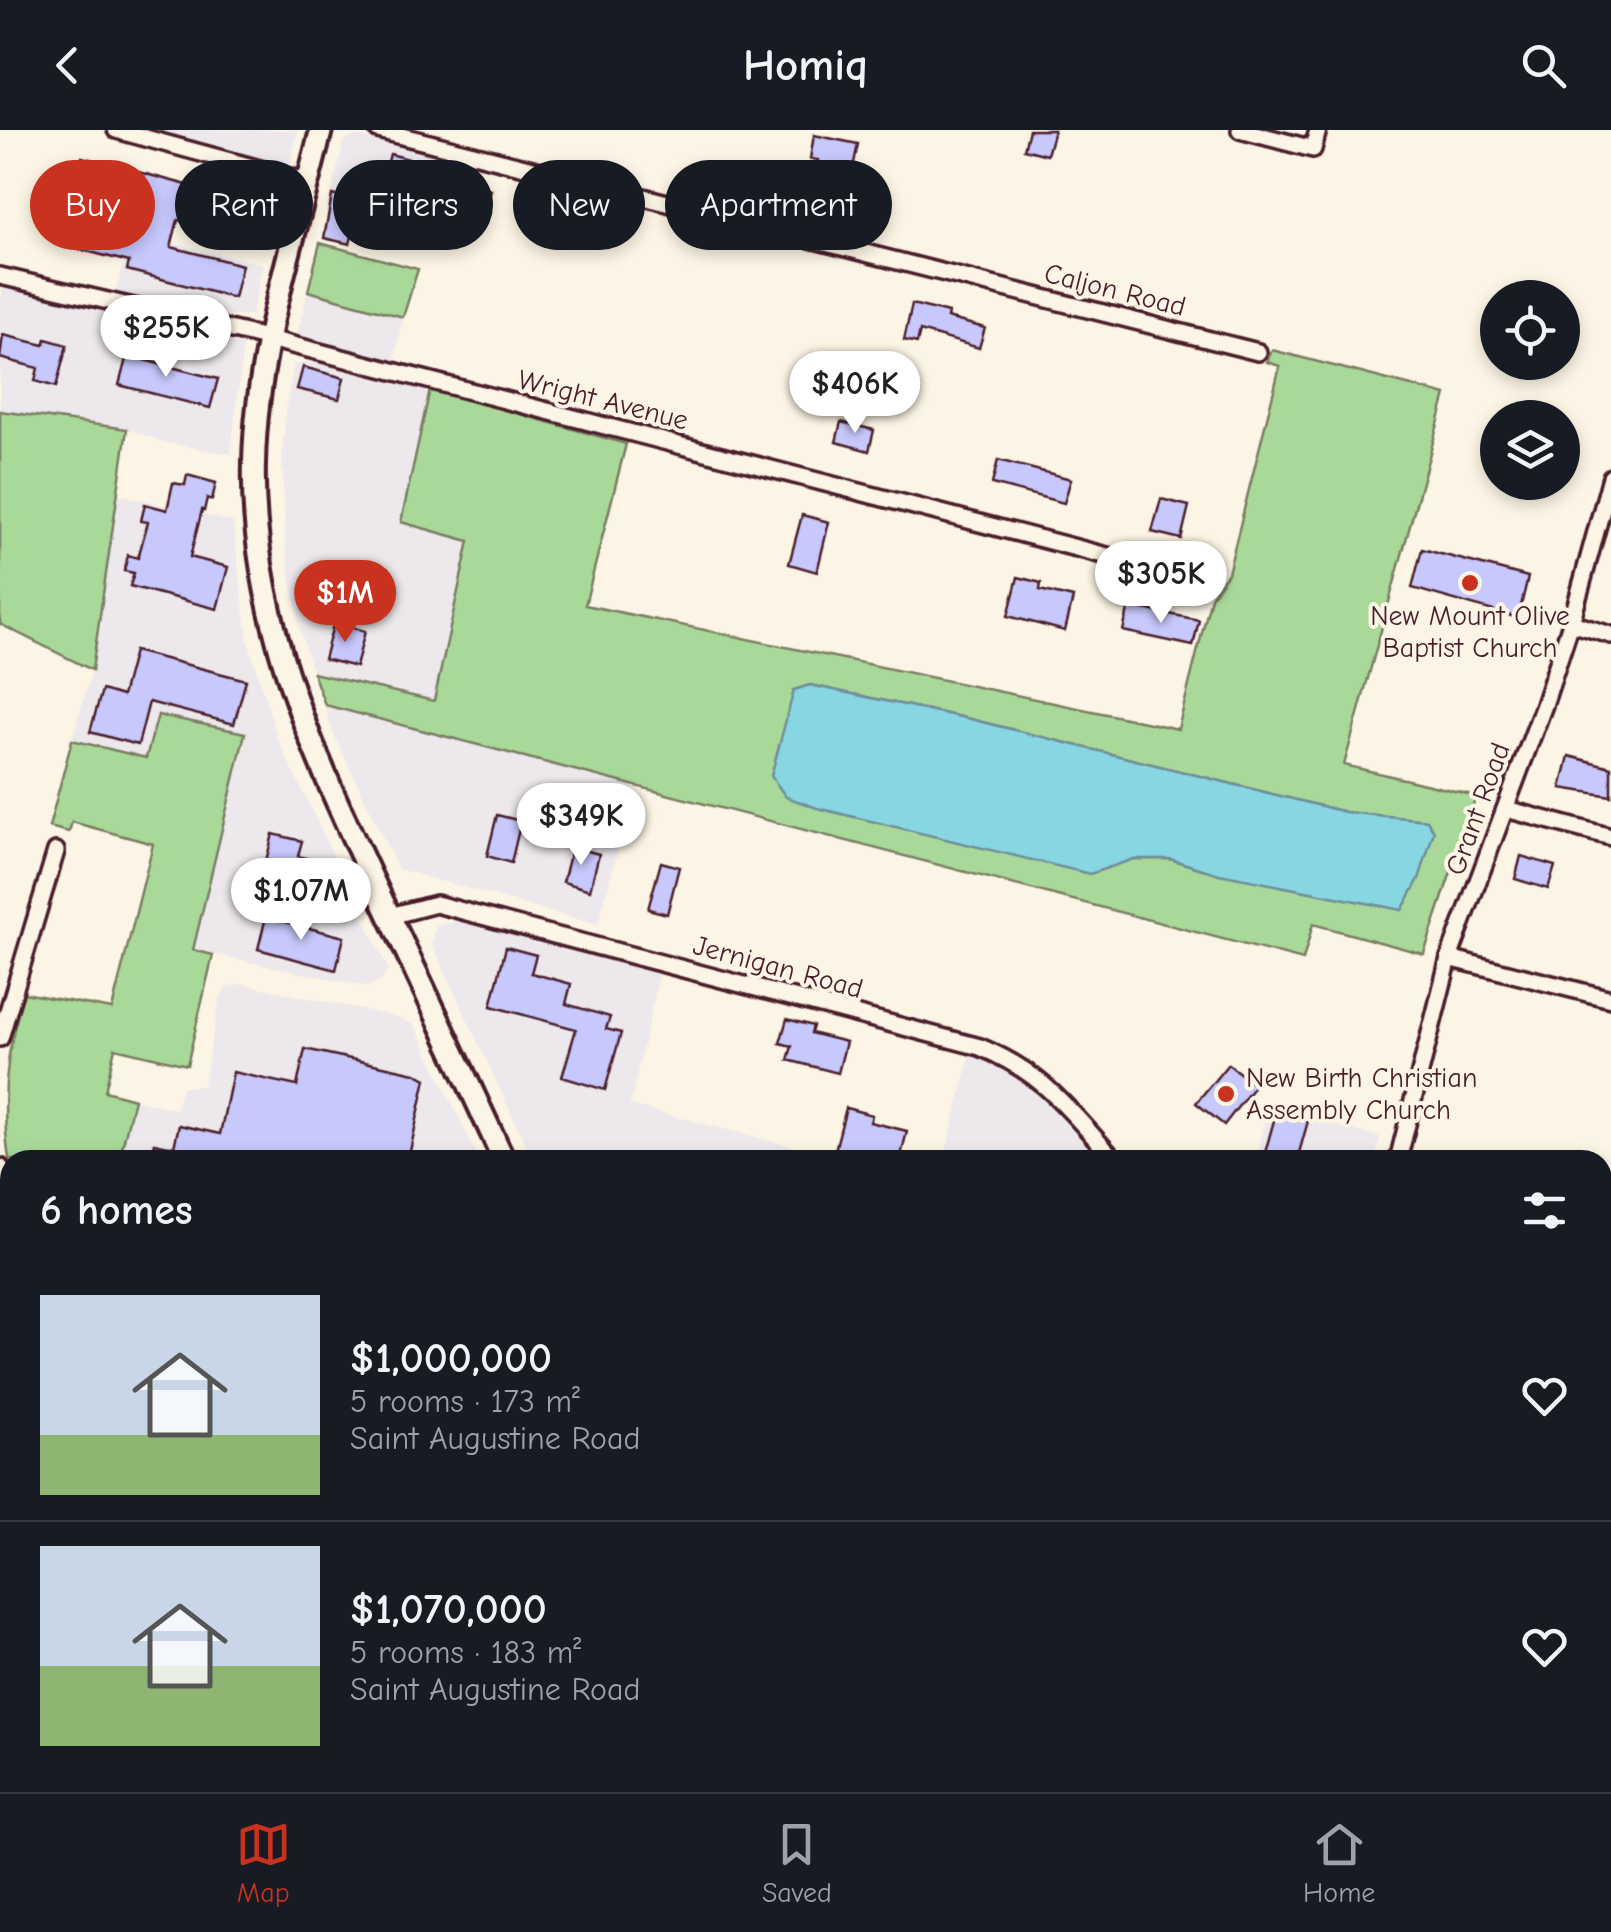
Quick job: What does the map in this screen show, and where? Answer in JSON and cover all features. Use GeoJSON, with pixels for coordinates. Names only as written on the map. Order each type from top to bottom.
{"type":"FeatureCollection","features":[{"type":"Feature","properties":{"kind":"main road"},"geometry":{"type":"LineString","coordinates":[[313,162],[321,130]]}},
{"type":"Feature","properties":{"kind":"main road"},"geometry":{"type":"LineString","coordinates":[[292,250],[270,340],[256,420],[254,464],[256,521],[276,642],[324,776],[499,1150]]}},
{"type":"Feature","properties":{"kind":"street"},"geometry":{"type":"LineString","coordinates":[[116,130],[227,160]]}},
{"type":"Feature","properties":{"kind":"street","name":"Caljon Road"},"geometry":{"type":"LineString","coordinates":[[378,130],[1258,352]]}},
{"type":"Feature","properties":{"kind":"street"},"geometry":{"type":"LineString","coordinates":[[1240,130],[1314,148],[1318,130]]}},
{"type":"Feature","properties":{"kind":"street","name":"Wright Avenue"},"geometry":{"type":"LineString","coordinates":[[0,276],[270,340],[1192,578]]}},
{"type":"Feature","properties":{"kind":"street","name":"Grant Road"},"geometry":{"type":"LineString","coordinates":[[1401,1150],[1449,958],[1571,622],[1611,477]]}},
{"type":"Feature","properties":{"kind":"street"},"geometry":{"type":"LineString","coordinates":[[1571,622],[1611,634]]}},
{"type":"Feature","properties":{"kind":"street"},"geometry":{"type":"LineString","coordinates":[[1506,809],[1611,837]]}},
{"type":"Feature","properties":{"kind":"street"},"geometry":{"type":"LineString","coordinates":[[0,1038],[56,851]]}},
{"type":"Feature","properties":{"kind":"street","name":"Jernigan Road"},"geometry":{"type":"LineString","coordinates":[[390,916],[436,904],[980,1047],[1012,1060],[1041,1080],[1106,1150]]}},
{"type":"Feature","properties":{"kind":"street"},"geometry":{"type":"LineString","coordinates":[[1449,958],[1611,999]]}},
{"type":"Feature","properties":{"kind":"shaded area"},"geometry":{"type":"Polygon","coordinates":[[[148,130],[298,130],[291,160],[248,160],[148,130]]]}},
{"type":"Feature","properties":{"kind":"shaded area"},"geometry":{"type":"Polygon","coordinates":[[[355,136],[449,155],[448,160],[339,160],[344,141],[355,136]]]}},
{"type":"Feature","properties":{"kind":"shaded area"},"geometry":{"type":"Polygon","coordinates":[[[155,239],[175,243],[175,250],[203,250],[263,264],[252,315],[222,316],[116,292],[127,250],[155,250],[155,239]]]}},
{"type":"Feature","properties":{"kind":"shaded area"},"geometry":{"type":"Polygon","coordinates":[[[4,287],[243,345],[231,454],[163,442],[127,429],[0,411],[0,303],[4,287]]]}},
{"type":"Feature","properties":{"kind":"shaded area"},"geometry":{"type":"Polygon","coordinates":[[[308,291],[403,317],[393,365],[301,338],[298,332],[308,291]]]}},
{"type":"Feature","properties":{"kind":"shaded area"},"geometry":{"type":"Polygon","coordinates":[[[332,362],[430,389],[401,522],[469,540],[434,702],[313,673],[299,627],[286,550],[282,457],[287,401],[294,364],[332,362]]]}},
{"type":"Feature","properties":{"kind":"shaded area"},"geometry":{"type":"Polygon","coordinates":[[[117,494],[233,522],[248,641],[278,740],[388,969],[381,981],[368,987],[193,950],[158,715],[147,759],[72,740],[92,670],[117,494]]]}},
{"type":"Feature","properties":{"kind":"shaded area"},"geometry":{"type":"Polygon","coordinates":[[[325,705],[635,784],[598,925],[398,869],[330,726],[325,705]]]}},
{"type":"Feature","properties":{"kind":"shaded area"},"geometry":{"type":"Polygon","coordinates":[[[457,921],[660,970],[630,1105],[807,1150],[528,1150],[432,944],[436,926],[457,921]]]}},
{"type":"Feature","properties":{"kind":"shaded area"},"geometry":{"type":"Polygon","coordinates":[[[244,984],[397,1017],[415,1025],[474,1150],[121,1150],[134,1099],[176,1109],[182,1087],[203,1086],[220,998],[228,986],[244,984]]]}},
{"type":"Feature","properties":{"kind":"shaded area"},"geometry":{"type":"Polygon","coordinates":[[[971,1053],[1009,1069],[1037,1090],[1090,1150],[947,1150],[971,1053]]]}},
{"type":"Feature","properties":{"kind":"shaded area"},"geometry":{"type":"Polygon","coordinates":[[[1267,1108],[1380,1137],[1377,1150],[1257,1150],[1267,1108]]]}},
{"type":"Feature","properties":{"kind":"green space"},"geometry":{"type":"Polygon","coordinates":[[[320,243],[333,246],[333,250],[418,269],[403,317],[308,291],[320,243]]]}},
{"type":"Feature","properties":{"kind":"green space"},"geometry":{"type":"Polygon","coordinates":[[[1272,350],[1446,395],[1344,765],[1476,796],[1424,954],[1313,924],[1303,960],[325,705],[313,673],[434,701],[469,541],[401,522],[430,389],[626,444],[585,605],[1178,729],[1211,597],[1228,573],[1280,366],[1267,362],[1272,350]],[[810,685],[794,690],[1134,859],[1170,859],[1219,874],[1426,820],[1345,812],[970,719],[810,685]]]}},
{"type":"Feature","properties":{"kind":"green space"},"geometry":{"type":"Polygon","coordinates":[[[0,411],[127,429],[92,670],[0,624],[0,411]]]}},
{"type":"Feature","properties":{"kind":"green space"},"geometry":{"type":"Polygon","coordinates":[[[158,715],[245,733],[193,950],[213,955],[187,1065],[115,1048],[105,1091],[134,1099],[121,1150],[8,1150],[6,1078],[24,993],[112,1009],[153,844],[72,822],[69,832],[49,827],[72,740],[146,758],[158,715]]]}},
{"type":"Feature","properties":{"kind":"water"},"geometry":{"type":"Polygon","coordinates":[[[810,685],[970,719],[1345,812],[1427,820],[1434,831],[1419,879],[1402,910],[1219,874],[1170,859],[1134,859],[1090,874],[817,808],[786,797],[771,776],[794,690],[810,685]]]}},
{"type":"Feature","properties":{"kind":"building"},"geometry":{"type":"Polygon","coordinates":[[[1029,130],[1054,130],[1047,155],[1024,149],[1029,130]]]}},
{"type":"Feature","properties":{"kind":"building"},"geometry":{"type":"Polygon","coordinates":[[[814,135],[858,144],[855,160],[810,159],[814,135]]]}},
{"type":"Feature","properties":{"kind":"building"},"geometry":{"type":"Polygon","coordinates":[[[390,154],[413,160],[388,160],[390,154]]]}},
{"type":"Feature","properties":{"kind":"building"},"geometry":{"type":"Polygon","coordinates":[[[155,176],[175,182],[175,232],[171,247],[242,265],[234,298],[127,270],[129,262],[82,250],[155,250],[155,176]]]}},
{"type":"Feature","properties":{"kind":"building"},"geometry":{"type":"Polygon","coordinates":[[[332,195],[333,240],[324,238],[332,195]]]}},
{"type":"Feature","properties":{"kind":"building"},"geometry":{"type":"Polygon","coordinates":[[[912,304],[985,328],[979,348],[920,331],[917,343],[904,340],[912,304]]]}},
{"type":"Feature","properties":{"kind":"building"},"geometry":{"type":"Polygon","coordinates":[[[3,335],[44,345],[46,339],[67,345],[56,387],[35,381],[38,368],[0,358],[3,335]]]}},
{"type":"Feature","properties":{"kind":"building"},"geometry":{"type":"Polygon","coordinates":[[[130,344],[147,349],[144,360],[218,379],[210,408],[119,385],[130,344]]]}},
{"type":"Feature","properties":{"kind":"building"},"geometry":{"type":"Polygon","coordinates":[[[303,367],[344,378],[339,399],[297,389],[303,367]]]}},
{"type":"Feature","properties":{"kind":"building"},"geometry":{"type":"Polygon","coordinates":[[[841,422],[874,430],[869,451],[836,442],[841,422]]]}},
{"type":"Feature","properties":{"kind":"building"},"geometry":{"type":"Polygon","coordinates":[[[998,460],[1071,479],[1064,503],[992,484],[998,460]]]}},
{"type":"Feature","properties":{"kind":"building"},"geometry":{"type":"Polygon","coordinates":[[[187,475],[216,483],[212,500],[207,498],[202,510],[190,557],[228,567],[217,609],[130,586],[134,573],[124,571],[128,555],[138,558],[148,522],[141,521],[145,504],[167,510],[173,483],[185,485],[187,475]]]}},
{"type":"Feature","properties":{"kind":"building"},"geometry":{"type":"Polygon","coordinates":[[[1161,499],[1189,506],[1181,539],[1152,532],[1161,499]]]}},
{"type":"Feature","properties":{"kind":"building"},"geometry":{"type":"Polygon","coordinates":[[[802,515],[829,522],[817,572],[789,564],[802,515]]]}},
{"type":"Feature","properties":{"kind":"building","name":"New Mount Olive Baptist Church"},"geometry":{"type":"Polygon","coordinates":[[[1422,549],[1528,577],[1518,618],[1412,588],[1422,549]]]}},
{"type":"Feature","properties":{"kind":"building"},"geometry":{"type":"Polygon","coordinates":[[[1018,577],[1041,583],[1040,590],[1073,598],[1065,631],[1008,616],[1018,577]]]}},
{"type":"Feature","properties":{"kind":"building"},"geometry":{"type":"Polygon","coordinates":[[[1129,606],[1199,620],[1193,646],[1123,631],[1129,606]]]}},
{"type":"Feature","properties":{"kind":"building"},"geometry":{"type":"Polygon","coordinates":[[[334,622],[365,631],[356,667],[324,659],[334,622]]]}},
{"type":"Feature","properties":{"kind":"building"},"geometry":{"type":"Polygon","coordinates":[[[134,651],[246,680],[234,724],[149,702],[138,745],[90,732],[102,690],[122,696],[134,651]]]}},
{"type":"Feature","properties":{"kind":"building"},"geometry":{"type":"Polygon","coordinates":[[[1569,756],[1611,767],[1611,796],[1561,788],[1569,756]]]}},
{"type":"Feature","properties":{"kind":"building"},"geometry":{"type":"Polygon","coordinates":[[[497,815],[521,821],[511,863],[487,856],[497,815]]]}},
{"type":"Feature","properties":{"kind":"building"},"geometry":{"type":"Polygon","coordinates":[[[273,834],[302,841],[298,856],[313,860],[307,883],[263,872],[273,834]]]}},
{"type":"Feature","properties":{"kind":"building"},"geometry":{"type":"Polygon","coordinates":[[[572,847],[599,854],[590,890],[563,882],[572,847]]]}},
{"type":"Feature","properties":{"kind":"building"},"geometry":{"type":"Polygon","coordinates":[[[1521,856],[1555,866],[1548,889],[1515,879],[1521,856]]]}},
{"type":"Feature","properties":{"kind":"building"},"geometry":{"type":"Polygon","coordinates":[[[661,862],[679,867],[667,914],[648,909],[661,862]]]}},
{"type":"Feature","properties":{"kind":"building"},"geometry":{"type":"Polygon","coordinates":[[[266,917],[344,937],[336,970],[258,949],[266,917]]]}},
{"type":"Feature","properties":{"kind":"building"},"geometry":{"type":"Polygon","coordinates":[[[506,947],[536,955],[531,973],[571,984],[566,1004],[610,1017],[606,1029],[621,1033],[605,1090],[562,1077],[576,1029],[491,1006],[506,947]]]}},
{"type":"Feature","properties":{"kind":"building"},"geometry":{"type":"Polygon","coordinates":[[[787,1019],[813,1026],[811,1033],[846,1042],[838,1073],[788,1060],[792,1046],[780,1043],[787,1019]]]}},
{"type":"Feature","properties":{"kind":"building"},"geometry":{"type":"Polygon","coordinates":[[[305,1049],[415,1073],[426,1079],[410,1150],[152,1150],[154,1143],[174,1147],[179,1125],[220,1134],[233,1072],[297,1086],[305,1049]]]}},
{"type":"Feature","properties":{"kind":"building","name":"New Birth Christian Assembly Church"},"geometry":{"type":"Polygon","coordinates":[[[1228,1064],[1255,1085],[1224,1125],[1196,1103],[1228,1064]]]}},
{"type":"Feature","properties":{"kind":"building"},"geometry":{"type":"Polygon","coordinates":[[[846,1108],[872,1115],[870,1122],[907,1131],[902,1150],[835,1150],[846,1108]]]}},
{"type":"Feature","properties":{"kind":"building"},"geometry":{"type":"Polygon","coordinates":[[[1276,1113],[1308,1121],[1300,1150],[1266,1150],[1276,1113]]]}},
{"type":"Feature","properties":{"kind":"place","name":"New Mount Olive Baptist Church"},"geometry":{"type":"Point","coordinates":[1470,583]}},
{"type":"Feature","properties":{"kind":"place","name":"New Birth Christian Assembly Church"},"geometry":{"type":"Point","coordinates":[1226,1094]}}]}
